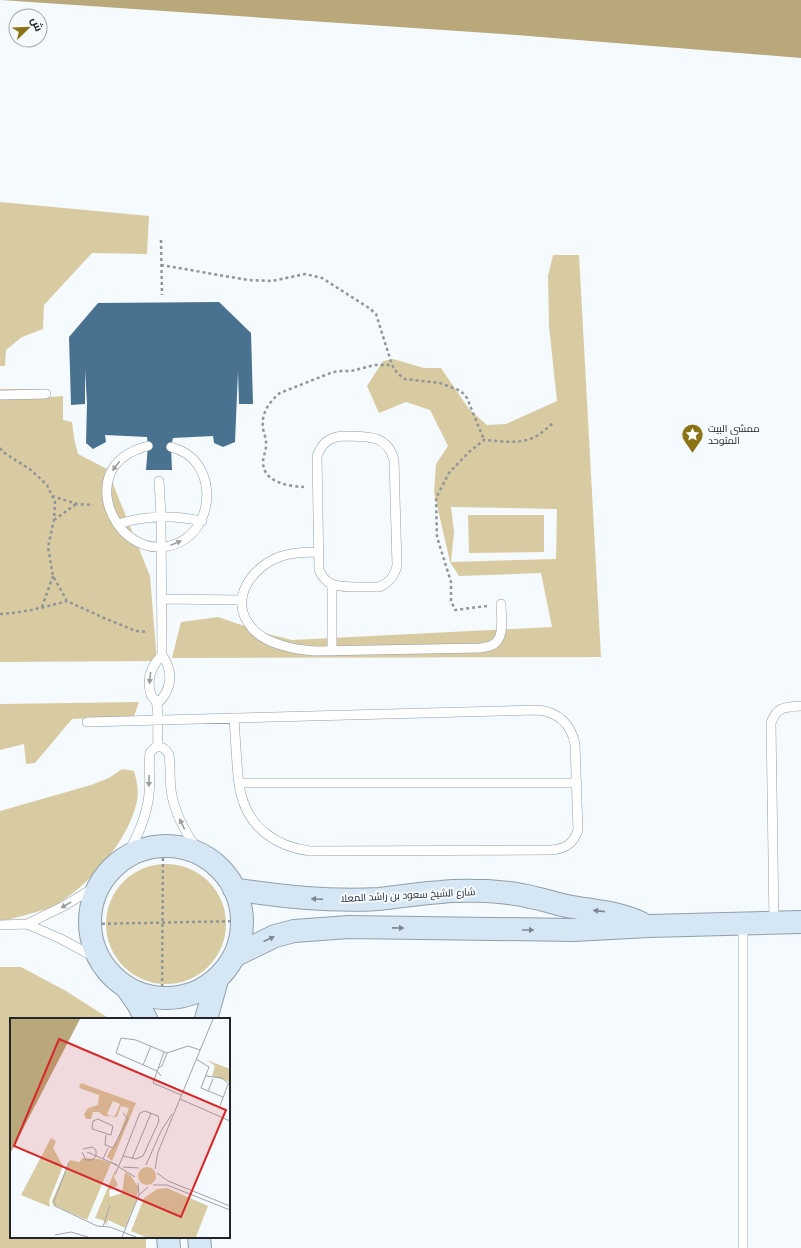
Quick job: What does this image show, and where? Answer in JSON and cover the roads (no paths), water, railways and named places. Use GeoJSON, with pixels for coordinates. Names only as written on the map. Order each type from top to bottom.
{"type":"FeatureCollection","features":[{"type":"Feature","properties":{"kind":"street"},"geometry":{"type":"LineString","coordinates":[[163,846],[177,846],[191,850],[203,856],[216,864],[226,875],[240,904],[242,921],[239,945],[227,969],[217,980],[205,988],[192,994],[177,998],[162,999],[144,996],[127,988],[112,976],[100,960],[93,943],[90,924],[91,910],[94,897],[100,884],[115,865],[137,851],[163,846]]}},
{"type":"Feature","properties":{"kind":"street","name":"شارع الشيخ سعود بن راشد المعلا"},"geometry":{"type":"LineString","coordinates":[[234,889],[268,895],[341,900],[380,899],[442,892],[489,891],[519,895],[563,905],[611,912],[630,917],[649,926]]}},
{"type":"Feature","properties":{"kind":"street","name":"شارع الشيخ سعود بن راشد المعلا"},"geometry":{"type":"LineString","coordinates":[[234,956],[275,936],[294,931],[341,927],[574,930],[649,926],[801,922]]}},
{"type":"Feature","properties":{"kind":"street"},"geometry":{"type":"LineString","coordinates":[[206,1018],[217,980]]}},
{"type":"Feature","properties":{"kind":"street"},"geometry":{"type":"LineString","coordinates":[[127,988],[145,1018]]}},
{"type":"Feature","properties":{"kind":"street"},"geometry":{"type":"LineString","coordinates":[[168,1238],[169,1248]]}},
{"type":"Feature","properties":{"kind":"street"},"geometry":{"type":"LineString","coordinates":[[199,1238],[200,1248]]}},
{"type":"Feature","properties":{"kind":"lane"},"geometry":{"type":"LineString","coordinates":[[0,395],[46,394]]}},
{"type":"Feature","properties":{"kind":"lane"},"geometry":{"type":"LineString","coordinates":[[336,436],[364,437],[377,439],[384,442],[392,453],[395,466],[397,566],[393,577],[384,585],[379,586],[339,586],[332,584],[326,581],[319,570],[318,552],[317,463],[320,449],[329,439],[336,436]]}},
{"type":"Feature","properties":{"kind":"lane"},"geometry":{"type":"LineString","coordinates":[[148,446],[135,449],[117,464],[110,474],[107,495],[112,515],[124,532],[132,539],[146,545],[160,547],[171,546],[180,542],[189,537],[196,530],[202,521],[207,498],[206,486],[198,465],[190,456],[171,446]]}},
{"type":"Feature","properties":{"kind":"lane"},"geometry":{"type":"LineString","coordinates":[[157,704],[166,693],[170,680],[169,667],[162,655],[160,547],[161,516],[159,481]]}},
{"type":"Feature","properties":{"kind":"lane"},"geometry":{"type":"LineString","coordinates":[[118,524],[146,517],[161,516],[174,516],[202,521]]}},
{"type":"Feature","properties":{"kind":"lane"},"geometry":{"type":"LineString","coordinates":[[318,552],[293,553],[280,556],[269,562],[251,577],[243,592],[242,610],[251,628],[259,635],[283,646],[300,650],[332,651],[481,648],[495,644],[500,635],[500,604]]}},
{"type":"Feature","properties":{"kind":"lane"},"geometry":{"type":"LineString","coordinates":[[332,584],[332,651]]}},
{"type":"Feature","properties":{"kind":"lane"},"geometry":{"type":"LineString","coordinates":[[161,599],[242,600]]}},
{"type":"Feature","properties":{"kind":"lane"},"geometry":{"type":"LineString","coordinates":[[158,746],[157,704],[149,687],[149,678],[151,669],[162,655]]}},
{"type":"Feature","properties":{"kind":"lane"},"geometry":{"type":"LineString","coordinates":[[774,923],[771,723],[773,716],[777,711],[789,706],[801,706]]}},
{"type":"Feature","properties":{"kind":"lane"},"geometry":{"type":"LineString","coordinates":[[88,722],[234,718],[546,711],[560,717],[570,729],[575,744],[578,830],[576,837],[572,843],[559,850],[298,850],[281,844],[266,834],[250,816],[245,806],[239,783],[234,718]]}},
{"type":"Feature","properties":{"kind":"lane"},"geometry":{"type":"LineString","coordinates":[[125,858],[141,827],[149,793],[150,753],[153,748],[158,746],[167,750],[169,755],[172,795],[176,812],[192,843],[203,856]]}},
{"type":"Feature","properties":{"kind":"lane"},"geometry":{"type":"LineString","coordinates":[[239,783],[577,783]]}},
{"type":"Feature","properties":{"kind":"lane"},"geometry":{"type":"LineString","coordinates":[[0,925],[27,924],[64,906],[100,884]]}},
{"type":"Feature","properties":{"kind":"lane"},"geometry":{"type":"LineString","coordinates":[[27,924],[61,939],[100,960]]}},
{"type":"Feature","properties":{"kind":"lane"},"geometry":{"type":"LineString","coordinates":[[743,924],[743,1248]]}},
{"type":"Feature","properties":{"kind":"place","name":"ممشى البيت المتوحد"},"geometry":{"type":"Point","coordinates":[693,454]}}]}
